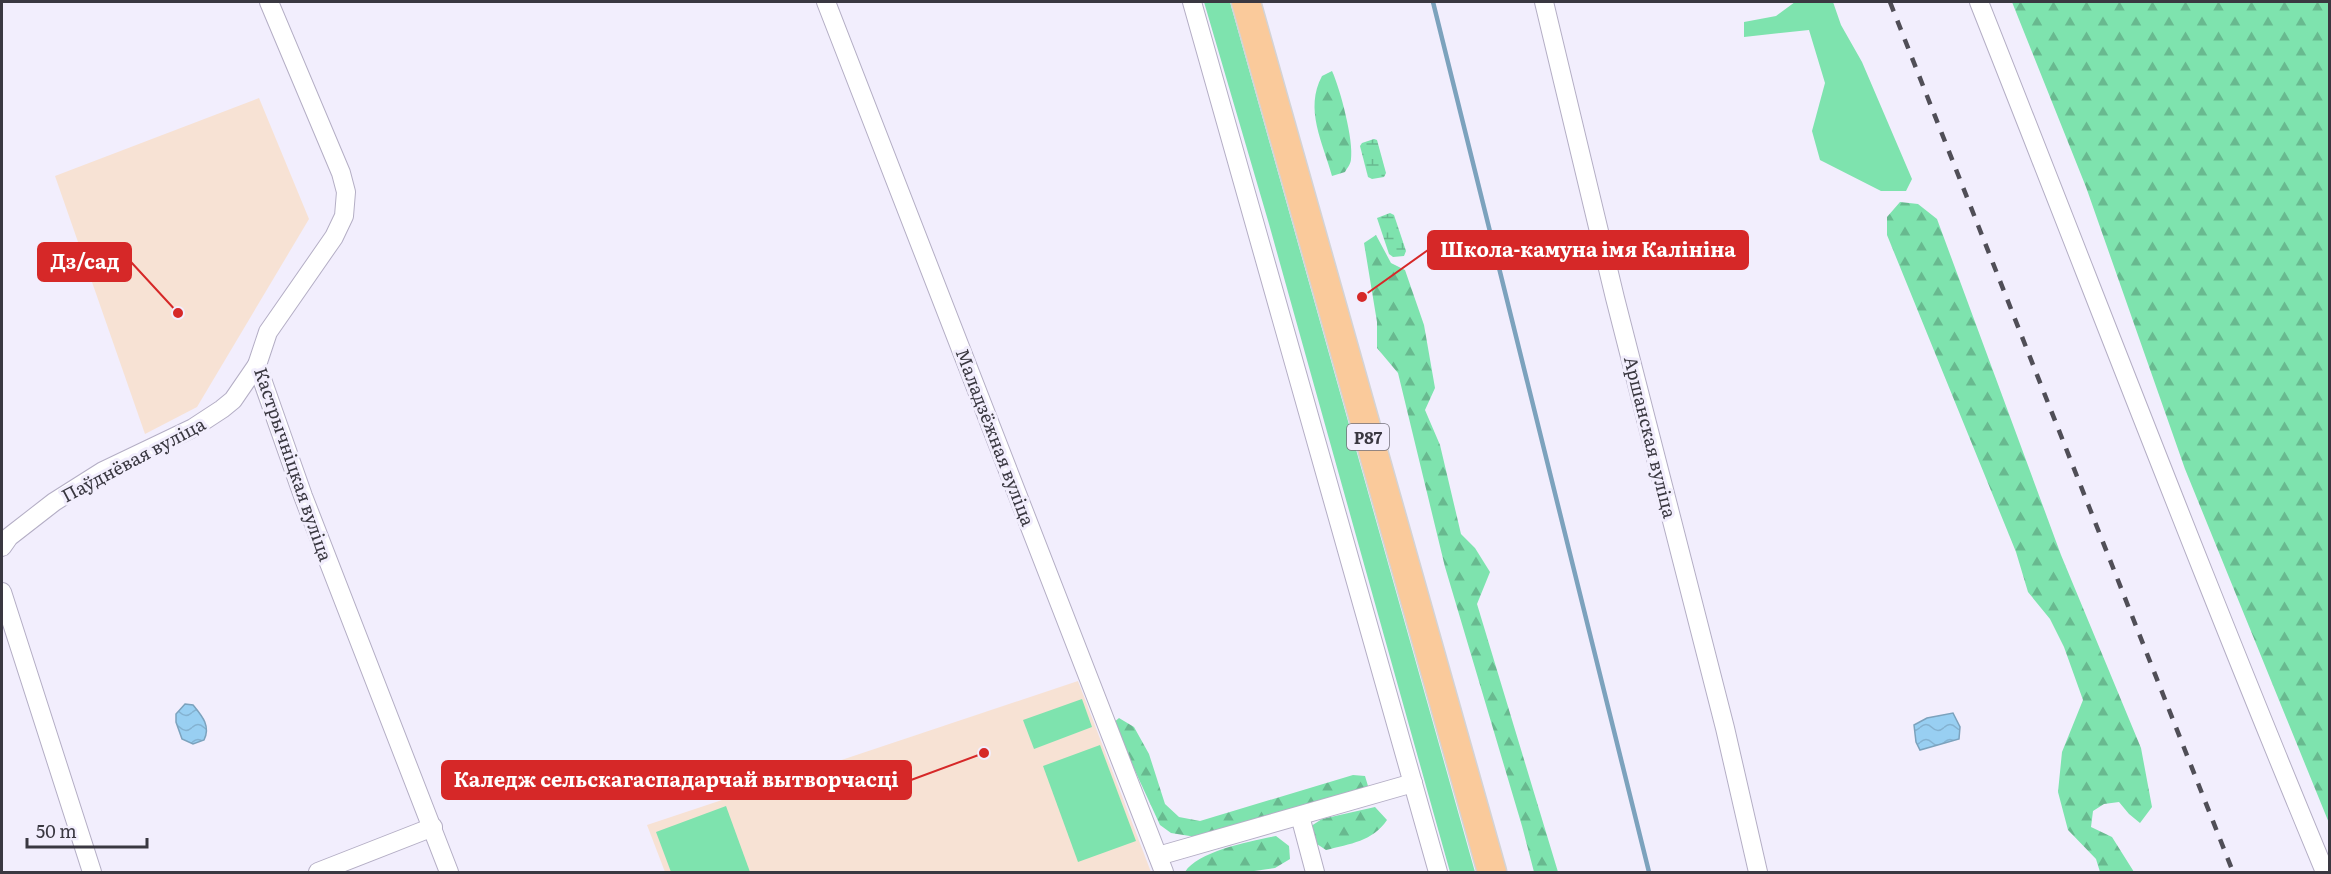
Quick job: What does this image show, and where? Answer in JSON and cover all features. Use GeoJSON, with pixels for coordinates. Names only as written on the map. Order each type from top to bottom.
{"type":"FeatureCollection","features":[{"type":"Feature","properties":{"kind":"main road","name":"Р87"},"geometry":{"type":"LineString","coordinates":[[1246,2],[1492,873]]}},
{"type":"Feature","properties":{"kind":"street","name":"Кастрычніцкая вуліца"},"geometry":{"type":"LineString","coordinates":[[269,2],[341,173],[346,192],[344,216],[334,237],[268,332],[257,365],[303,496],[450,873]]}},
{"type":"Feature","properties":{"kind":"street","name":"Маладзёжная вуліца"},"geometry":{"type":"LineString","coordinates":[[826,2],[1161,864]]}},
{"type":"Feature","properties":{"kind":"street"},"geometry":{"type":"LineString","coordinates":[[1192,2],[1438,873]]}},
{"type":"Feature","properties":{"kind":"street","name":"Аршанская вуліца"},"geometry":{"type":"LineString","coordinates":[[1544,2],[1615,298],[1725,728],[1758,873]]}},
{"type":"Feature","properties":{"kind":"street"},"geometry":{"type":"LineString","coordinates":[[1978,2],[2135,394],[2240,669],[2325,873]]}},
{"type":"Feature","properties":{"kind":"street","name":"Паўднёвая вуліца"},"geometry":{"type":"LineString","coordinates":[[2,547],[9,537],[54,501],[103,471],[193,428],[222,409],[232,400],[257,365]]}},
{"type":"Feature","properties":{"kind":"street"},"geometry":{"type":"LineString","coordinates":[[2,591],[92,873]]}},
{"type":"Feature","properties":{"kind":"street"},"geometry":{"type":"LineString","coordinates":[[1161,864],[1300,816],[1413,783]]}},
{"type":"Feature","properties":{"kind":"street"},"geometry":{"type":"LineString","coordinates":[[1300,816],[1315,873]]}},
{"type":"Feature","properties":{"kind":"street"},"geometry":{"type":"LineString","coordinates":[[318,873],[433,827]]}},
{"type":"Feature","properties":{"kind":"shaded area"},"geometry":{"type":"Polygon","coordinates":[[[259,98],[309,219],[197,407],[145,434],[55,176],[259,98]]]}},
{"type":"Feature","properties":{"kind":"shaded area"},"geometry":{"type":"Polygon","coordinates":[[[1078,681],[1151,872],[665,872],[647,825],[1078,681]]]}},
{"type":"Feature","properties":{"kind":"green space"},"geometry":{"type":"Polygon","coordinates":[[[1204,2],[1230,2],[1475,872],[1450,872],[1269,224],[1204,2]]]}},
{"type":"Feature","properties":{"kind":"green space"},"geometry":{"type":"Polygon","coordinates":[[[1795,2],[1833,2],[1841,25],[1862,62],[1912,179],[1906,191],[1881,191],[1820,160],[1812,131],[1825,83],[1809,30],[1744,37],[1744,22],[1776,16],[1795,2]]]}},
{"type":"Feature","properties":{"kind":"green space"},"geometry":{"type":"Polygon","coordinates":[[[2012,2],[2329,2],[2329,823],[2185,469],[2086,187],[2012,2]]]}},
{"type":"Feature","properties":{"kind":"green space"},"geometry":{"type":"Polygon","coordinates":[[[1332,71],[1346,115],[1351,151],[1350,163],[1345,172],[1332,176],[1317,126],[1315,101],[1322,76],[1332,71]]]}},
{"type":"Feature","properties":{"kind":"green space"},"geometry":{"type":"Polygon","coordinates":[[[1374,139],[1377,140],[1386,173],[1384,177],[1372,179],[1368,177],[1360,146],[1374,139]]]}},
{"type":"Feature","properties":{"kind":"green space"},"geometry":{"type":"Polygon","coordinates":[[[1900,202],[1918,204],[1937,219],[2061,555],[2141,748],[2152,807],[2140,823],[2119,802],[2104,804],[2093,811],[2091,827],[2112,837],[2134,872],[2100,872],[2096,859],[2068,830],[2058,792],[2062,752],[2083,700],[2064,647],[2050,619],[2028,592],[2016,552],[1887,235],[1887,217],[1900,202]]]}},
{"type":"Feature","properties":{"kind":"green space"},"geometry":{"type":"Polygon","coordinates":[[[1390,213],[1394,215],[1406,251],[1404,256],[1393,257],[1389,254],[1377,218],[1390,213]]]}},
{"type":"Feature","properties":{"kind":"green space"},"geometry":{"type":"Polygon","coordinates":[[[1376,235],[1391,263],[1405,270],[1424,325],[1435,388],[1425,410],[1440,445],[1461,534],[1475,548],[1490,572],[1477,604],[1558,872],[1534,872],[1445,567],[1398,373],[1377,348],[1377,322],[1364,243],[1376,235]]]}},
{"type":"Feature","properties":{"kind":"green space"},"geometry":{"type":"Polygon","coordinates":[[[1082,699],[1092,727],[1034,749],[1023,720],[1082,699]]]}},
{"type":"Feature","properties":{"kind":"green space"},"geometry":{"type":"Polygon","coordinates":[[[1119,718],[1134,727],[1149,754],[1165,804],[1179,817],[1200,821],[1353,775],[1365,776],[1368,786],[1357,793],[1196,837],[1171,833],[1160,825],[1113,723],[1119,718]]]}},
{"type":"Feature","properties":{"kind":"green space"},"geometry":{"type":"Polygon","coordinates":[[[1100,745],[1136,841],[1078,862],[1043,766],[1100,745]]]}},
{"type":"Feature","properties":{"kind":"green space"},"geometry":{"type":"Polygon","coordinates":[[[726,806],[750,872],[671,872],[656,832],[726,806]]]}},
{"type":"Feature","properties":{"kind":"green space"},"geometry":{"type":"Polygon","coordinates":[[[1375,807],[1387,820],[1368,837],[1326,850],[1311,840],[1308,828],[1322,819],[1375,807]]]}},
{"type":"Feature","properties":{"kind":"green space"},"geometry":{"type":"Polygon","coordinates":[[[1276,836],[1289,846],[1290,859],[1275,868],[1247,872],[1185,872],[1201,858],[1213,853],[1276,836]]]}},
{"type":"Feature","properties":{"kind":"water"},"geometry":{"type":"Polygon","coordinates":[[[185,704],[193,705],[206,726],[204,740],[193,744],[182,739],[176,722],[176,714],[185,704]]]}},
{"type":"Feature","properties":{"kind":"water"},"geometry":{"type":"Polygon","coordinates":[[[1953,713],[1960,727],[1959,739],[1920,750],[1916,742],[1914,725],[1927,718],[1953,713]]]}},
{"type":"Feature","properties":{"kind":"waterway"},"geometry":{"type":"LineString","coordinates":[[1433,2],[1649,872]]}},
{"type":"Feature","properties":{"kind":"railway"},"geometry":{"type":"LineString","coordinates":[[1890,2],[2233,872]]}},
{"type":"Feature","properties":{"kind":"place","name":"Школа-камуна імя Калініна"},"geometry":{"type":"Point","coordinates":[1362,297]}},
{"type":"Feature","properties":{"kind":"place","name":"Дз/сад"},"geometry":{"type":"Point","coordinates":[178,313]}},
{"type":"Feature","properties":{"kind":"place","name":"Каледж сельскагаспадарчай вытворчасці"},"geometry":{"type":"Point","coordinates":[984,753]}}]}
